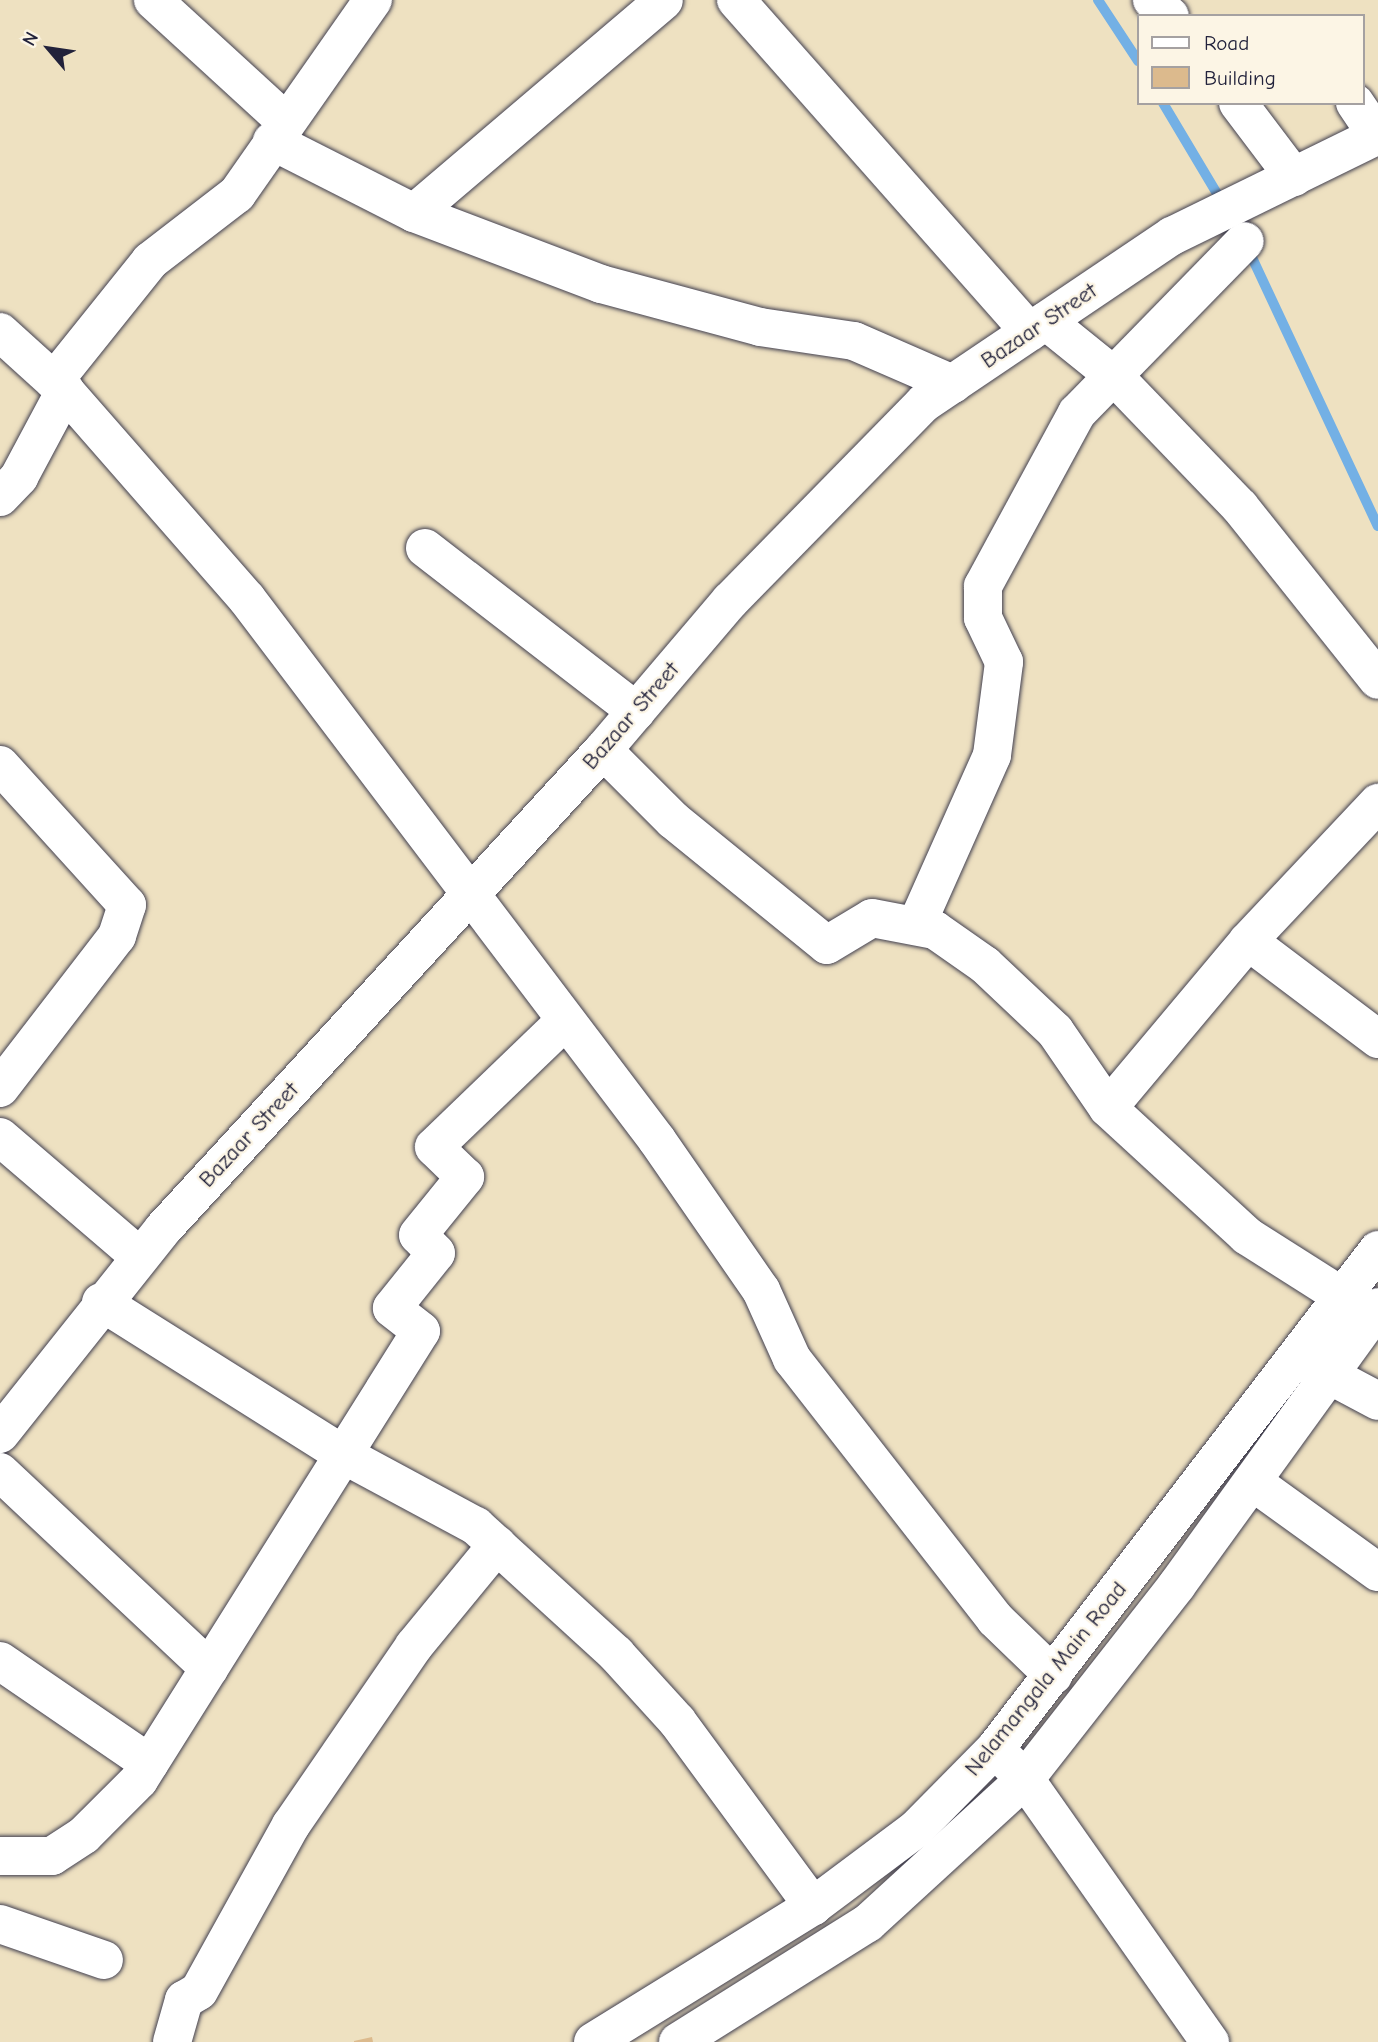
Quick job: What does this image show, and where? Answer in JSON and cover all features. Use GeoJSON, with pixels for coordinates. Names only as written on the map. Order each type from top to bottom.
{"type":"FeatureCollection","features":[{"type":"Feature","properties":{"kind":"street"},"geometry":{"type":"LineString","coordinates":[[153,0],[278,131],[414,213],[601,284],[760,327],[854,341],[953,384]]}},
{"type":"Feature","properties":{"kind":"street"},"geometry":{"type":"LineString","coordinates":[[0,497],[19,477],[59,386],[150,261],[237,194],[278,131],[373,0]]}},
{"type":"Feature","properties":{"kind":"street"},"geometry":{"type":"LineString","coordinates":[[414,213],[664,0]]}},
{"type":"Feature","properties":{"kind":"street"},"geometry":{"type":"LineString","coordinates":[[736,0],[1038,327],[1113,375],[1240,507],[1378,680]]}},
{"type":"Feature","properties":{"kind":"street"},"geometry":{"type":"LineString","coordinates":[[1240,105],[1294,177]]}},
{"type":"Feature","properties":{"kind":"street"},"geometry":{"type":"LineString","coordinates":[[1356,105],[1378,136]]}},
{"type":"Feature","properties":{"kind":"street","name":"Bazaar Street"},"geometry":{"type":"LineString","coordinates":[[0,1434],[101,1302],[140,1257],[603,750],[740,591],[924,403],[1038,327],[1226,210],[1378,136]]}},
{"type":"Feature","properties":{"kind":"street"},"geometry":{"type":"LineString","coordinates":[[916,926],[992,755],[1004,662],[983,618],[983,586],[1077,413],[1245,241]]}},
{"type":"Feature","properties":{"kind":"street"},"geometry":{"type":"LineString","coordinates":[[0,332],[59,386],[247,599],[761,1290],[792,1359],[995,1619],[1052,1675]]}},
{"type":"Feature","properties":{"kind":"street"},"geometry":{"type":"LineString","coordinates":[[425,548],[636,711]]}},
{"type":"Feature","properties":{"kind":"street"},"geometry":{"type":"LineString","coordinates":[[603,750],[673,820],[827,945],[872,918],[935,930],[985,965],[1045,1022],[1108,1108],[1247,1236],[1361,1302]]}},
{"type":"Feature","properties":{"kind":"street"},"geometry":{"type":"LineString","coordinates":[[0,765],[127,905],[117,936],[0,1088]]}},
{"type":"Feature","properties":{"kind":"street"},"geometry":{"type":"LineString","coordinates":[[1108,1108],[1248,941],[1378,803]]}},
{"type":"Feature","properties":{"kind":"street"},"geometry":{"type":"LineString","coordinates":[[1248,941],[1378,1039]]}},
{"type":"Feature","properties":{"kind":"street"},"geometry":{"type":"LineString","coordinates":[[0,1856],[52,1856],[84,1835],[149,1763],[421,1331],[392,1308],[436,1254],[418,1235],[465,1177],[434,1147],[564,1022]]}},
{"type":"Feature","properties":{"kind":"street"},"geometry":{"type":"LineString","coordinates":[[0,1137],[140,1257]]}},
{"type":"Feature","properties":{"kind":"street","name":"Nelamangala Main Road"},"geometry":{"type":"LineString","coordinates":[[593,2042],[813,1906],[916,1829],[995,1749],[1052,1675],[1314,1367],[1361,1302],[1378,1250]]}},
{"type":"Feature","properties":{"kind":"street"},"geometry":{"type":"LineString","coordinates":[[101,1302],[344,1455],[476,1526],[677,1721],[813,1906]]}},
{"type":"Feature","properties":{"kind":"street"},"geometry":{"type":"LineString","coordinates":[[678,2042],[868,1923],[1025,1779],[1252,1482],[1314,1367],[1378,1401]]}},
{"type":"Feature","properties":{"kind":"street"},"geometry":{"type":"LineString","coordinates":[[0,1472],[209,1668]]}},
{"type":"Feature","properties":{"kind":"street"},"geometry":{"type":"LineString","coordinates":[[1252,1482],[1378,1572]]}},
{"type":"Feature","properties":{"kind":"street"},"geometry":{"type":"LineString","coordinates":[[172,2042],[184,2000],[199,1991],[291,1825],[414,1646],[497,1545]]}},
{"type":"Feature","properties":{"kind":"street"},"geometry":{"type":"LineString","coordinates":[[0,1661],[149,1763]]}},
{"type":"Feature","properties":{"kind":"street"},"geometry":{"type":"LineString","coordinates":[[995,1749],[1025,1779],[1208,2041]]}},
{"type":"Feature","properties":{"kind":"street"},"geometry":{"type":"LineString","coordinates":[[0,1924],[104,1961]]}},
{"type":"Feature","properties":{"kind":"building"},"geometry":{"type":"Polygon","coordinates":[[[372,2037],[373,2042],[354,2042],[354,2041],[372,2037]]]}},
{"type":"Feature","properties":{"kind":"waterway"},"geometry":{"type":"LineString","coordinates":[[1098,0],[1136,58]]}},
{"type":"Feature","properties":{"kind":"waterway"},"geometry":{"type":"LineString","coordinates":[[1164,105],[1222,202]]}},
{"type":"Feature","properties":{"kind":"waterway"},"geometry":{"type":"LineString","coordinates":[[1248,249],[1378,526]]}}]}
